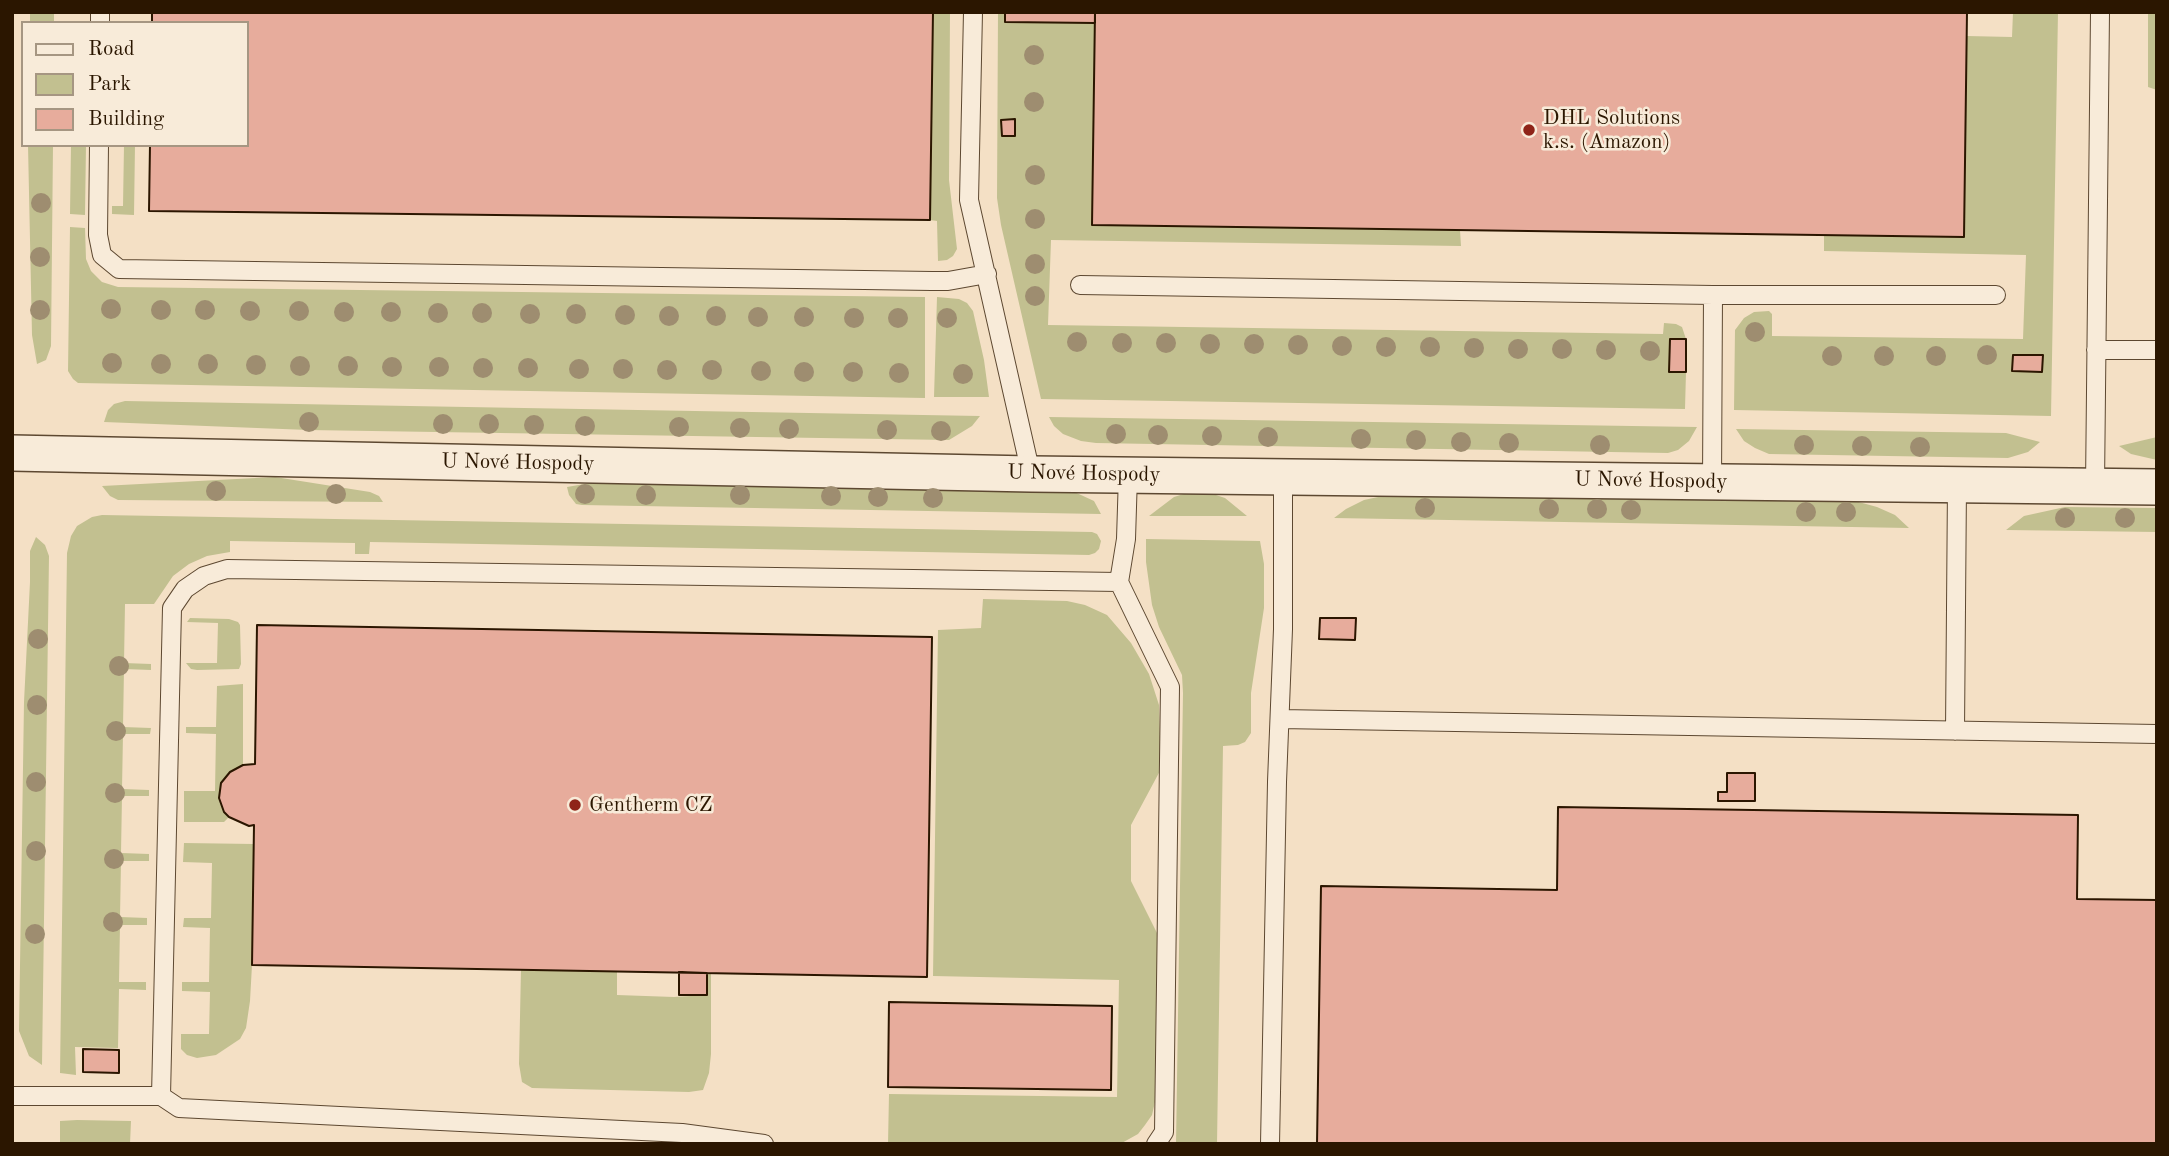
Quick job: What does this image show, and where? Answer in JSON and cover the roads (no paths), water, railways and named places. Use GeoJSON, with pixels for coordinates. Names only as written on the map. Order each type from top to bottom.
{"type":"FeatureCollection","features":[{"type":"Feature","properties":{"kind":"street","name":"U Nové Hospody"},"geometry":{"type":"LineString","coordinates":[[12,453],[1031,474],[2157,487]]}},
{"type":"Feature","properties":{"kind":"lane"},"geometry":{"type":"LineString","coordinates":[[973,12],[969,200],[1031,474]]}},
{"type":"Feature","properties":{"kind":"lane"},"geometry":{"type":"LineString","coordinates":[[2095,486],[2101,12]]}},
{"type":"Feature","properties":{"kind":"lane"},"geometry":{"type":"LineString","coordinates":[[99,147],[98,235],[102,255],[119,269],[932,281],[987,274]]}},
{"type":"Feature","properties":{"kind":"lane"},"geometry":{"type":"LineString","coordinates":[[1080,285],[1713,296],[1996,295]]}},
{"type":"Feature","properties":{"kind":"lane"},"geometry":{"type":"LineString","coordinates":[[1712,482],[1713,296]]}},
{"type":"Feature","properties":{"kind":"lane"},"geometry":{"type":"LineString","coordinates":[[2096,350],[2157,350]]}},
{"type":"Feature","properties":{"kind":"lane"},"geometry":{"type":"LineString","coordinates":[[1129,475],[1126,538],[1119,582],[1170,687],[1164,1132],[1156,1144]]}},
{"type":"Feature","properties":{"kind":"lane"},"geometry":{"type":"LineString","coordinates":[[1270,1144],[1283,629],[1283,477]]}},
{"type":"Feature","properties":{"kind":"lane"},"geometry":{"type":"LineString","coordinates":[[1955,731],[1957,485]]}},
{"type":"Feature","properties":{"kind":"lane"},"geometry":{"type":"LineString","coordinates":[[161,1096],[172,608],[185,589],[204,576],[227,569],[1119,582]]}},
{"type":"Feature","properties":{"kind":"lane"},"geometry":{"type":"LineString","coordinates":[[1280,719],[2157,734]]}},
{"type":"Feature","properties":{"kind":"lane"},"geometry":{"type":"LineString","coordinates":[[12,1096],[161,1096],[179,1108],[682,1133],[764,1144]]}},
{"type":"Feature","properties":{"kind":"place","name":"DHL Solutions k.s. (Amazon)"},"geometry":{"type":"Point","coordinates":[1529,130]}},
{"type":"Feature","properties":{"kind":"place","name":"Gentherm CZ"},"geometry":{"type":"Point","coordinates":[575,805]}}]}
